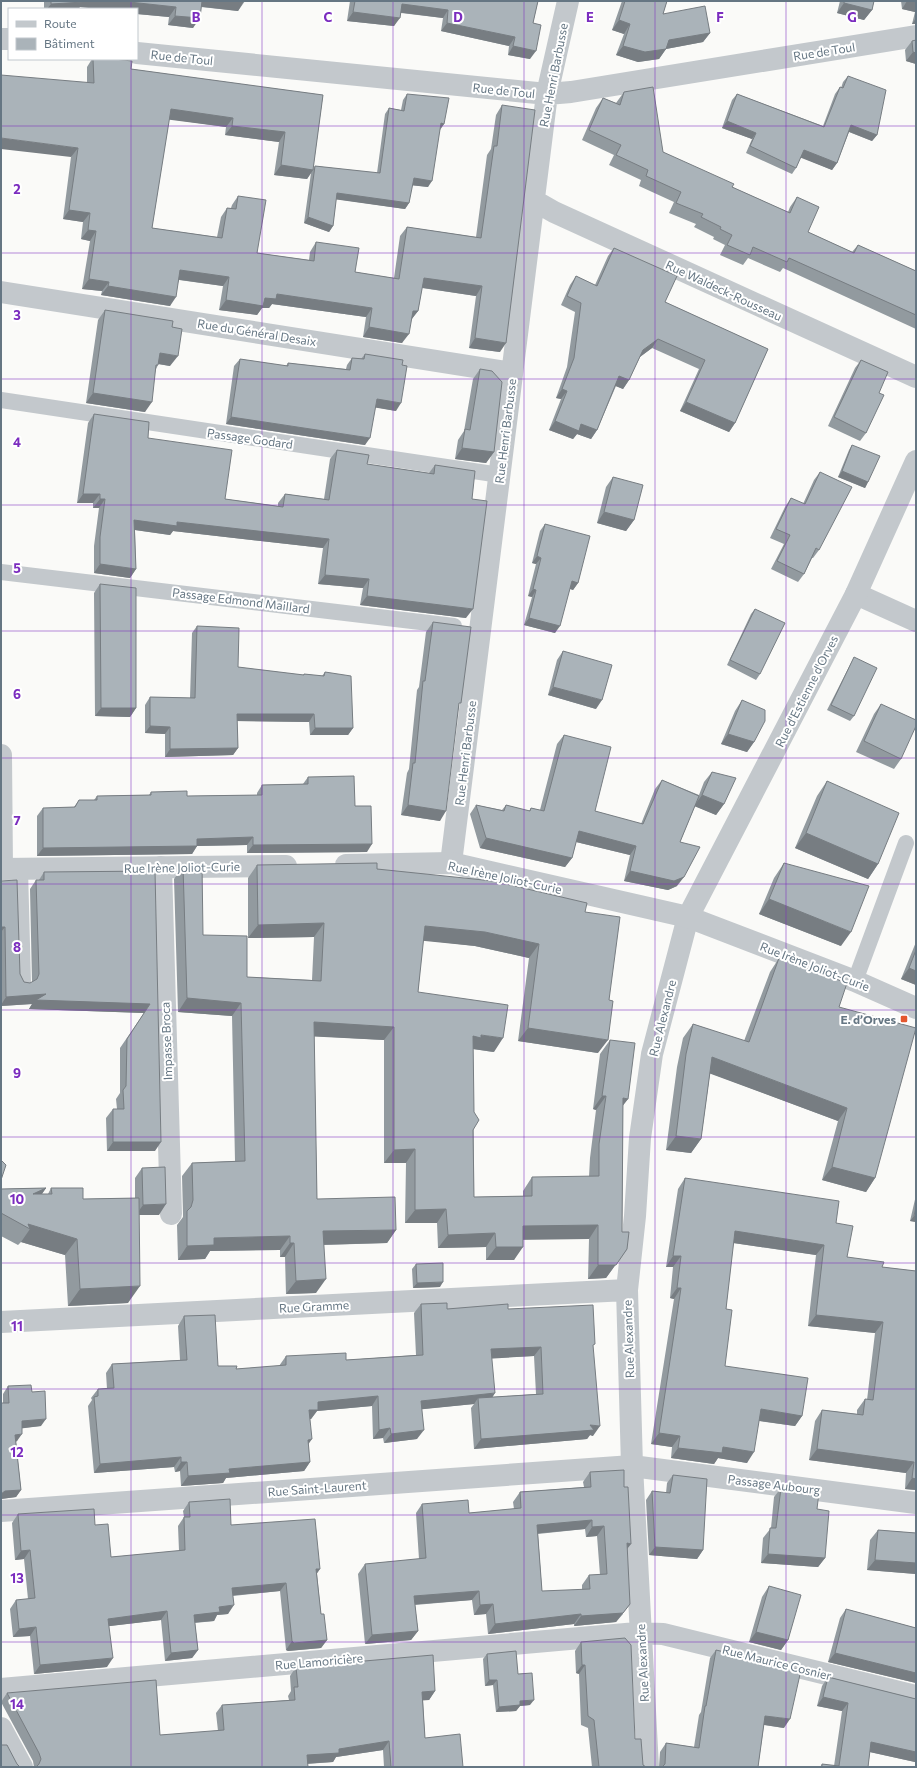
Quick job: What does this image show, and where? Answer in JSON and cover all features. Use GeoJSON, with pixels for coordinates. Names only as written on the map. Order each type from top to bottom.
{"type":"FeatureCollection","features":[{"type":"Feature","properties":{"kind":"street","name":"Rue Henri Barbusse"},"geometry":{"type":"LineString","coordinates":[[451,863],[547,94],[568,1]]}},
{"type":"Feature","properties":{"kind":"street","name":"Rue de Toul"},"geometry":{"type":"LineString","coordinates":[[138,52],[547,94],[571,92],[916,36]]}},
{"type":"Feature","properties":{"kind":"street","name":"Rue Waldeck-Rousseau"},"geometry":{"type":"LineString","coordinates":[[534,200],[554,212],[916,378]]}},
{"type":"Feature","properties":{"kind":"street","name":"Rue du Général Desaix"},"geometry":{"type":"LineString","coordinates":[[1,292],[512,373]]}},
{"type":"Feature","properties":{"kind":"street","name":"Rue d'Estienne d'Orves"},"geometry":{"type":"LineString","coordinates":[[688,918],[856,594],[916,461]]}},
{"type":"Feature","properties":{"kind":"street"},"geometry":{"type":"LineString","coordinates":[[856,594],[916,622]]}},
{"type":"Feature","properties":{"kind":"street"},"geometry":{"type":"LineString","coordinates":[[1,756],[8,869]]}},
{"type":"Feature","properties":{"kind":"street","name":"Rue Irène Joliot-Curie"},"geometry":{"type":"LineString","coordinates":[[328,865],[451,863],[688,918],[855,981],[916,1008]]}},
{"type":"Feature","properties":{"kind":"street","name":"Rue Irène Joliot-Curie"},"geometry":{"type":"LineString","coordinates":[[8,869],[304,865]]}},
{"type":"Feature","properties":{"kind":"street","name":"Impasse Broca"},"geometry":{"type":"LineString","coordinates":[[160,867],[171,1214]]}},
{"type":"Feature","properties":{"kind":"street","name":"Rue Alexandre"},"geometry":{"type":"LineString","coordinates":[[648,1767],[638,1633],[627,1290],[635,1216],[640,1144],[652,1054],[688,918]]}},
{"type":"Feature","properties":{"kind":"street","name":"Rue Gramme"},"geometry":{"type":"LineString","coordinates":[[1,1322],[627,1290]]}},
{"type":"Feature","properties":{"kind":"street","name":"Passage Aubourg"},"geometry":{"type":"LineString","coordinates":[[632,1466],[916,1503]]}},
{"type":"Feature","properties":{"kind":"street","name":"Rue Saint-Laurent"},"geometry":{"type":"LineString","coordinates":[[1,1511],[632,1466]]}},
{"type":"Feature","properties":{"kind":"street","name":"Rue Lamoricière"},"geometry":{"type":"LineString","coordinates":[[1,1689],[638,1633]]}},
{"type":"Feature","properties":{"kind":"street","name":"Rue Maurice Cosnier"},"geometry":{"type":"LineString","coordinates":[[638,1633],[663,1634],[916,1696]]}},
{"type":"Feature","properties":{"kind":"street"},"geometry":{"type":"LineString","coordinates":[[1,1728],[22,1767]]}},
{"type":"Feature","properties":{"kind":"lane","name":"Passage Godard"},"geometry":{"type":"LineString","coordinates":[[1,400],[500,475]]}},
{"type":"Feature","properties":{"kind":"lane","name":"Passage Edmond Maillard"},"geometry":{"type":"LineString","coordinates":[[1,572],[481,629]]}},
{"type":"Feature","properties":{"kind":"lane"},"geometry":{"type":"LineString","coordinates":[[855,981],[906,843]]}},
{"type":"Feature","properties":{"kind":"lane"},"geometry":{"type":"LineString","coordinates":[[8,869],[23,983]]}},
{"type":"Feature","properties":{"kind":"building"},"geometry":{"type":"Polygon","coordinates":[[[51,1],[83,1],[83,2],[51,4],[51,1]]]}},
{"type":"Feature","properties":{"kind":"building"},"geometry":{"type":"Polygon","coordinates":[[[120,1],[202,1],[200,18],[175,16],[176,7],[120,1]]]}},
{"type":"Feature","properties":{"kind":"building"},"geometry":{"type":"Polygon","coordinates":[[[355,1],[538,1],[533,23],[541,25],[536,51],[513,46],[515,37],[447,23],[448,10],[402,4],[400,18],[353,12],[355,1]]]}},
{"type":"Feature","properties":{"kind":"building"},"geometry":{"type":"Polygon","coordinates":[[[625,1],[667,1],[663,14],[705,6],[710,33],[669,40],[666,49],[645,52],[623,46],[630,24],[619,20],[625,1]]]}},
{"type":"Feature","properties":{"kind":"building"},"geometry":{"type":"Polygon","coordinates":[[[844,1],[874,1],[872,10],[844,3],[844,1]]]}},
{"type":"Feature","properties":{"kind":"building"},"geometry":{"type":"Polygon","coordinates":[[[916,40],[916,53],[913,52],[912,41],[916,40]]]}},
{"type":"Feature","properties":{"kind":"building"},"geometry":{"type":"Polygon","coordinates":[[[93,60],[123,60],[132,61],[131,69],[323,95],[313,170],[281,165],[285,132],[232,126],[233,118],[171,109],[152,228],[222,238],[227,208],[236,209],[238,196],[266,200],[257,253],[314,261],[316,242],[359,248],[355,272],[399,279],[407,227],[481,238],[494,146],[497,146],[502,105],[535,110],[506,343],[475,338],[482,286],[424,278],[418,311],[413,311],[409,334],[369,327],[372,308],[277,294],[276,299],[265,298],[263,306],[226,300],[229,277],[180,270],[176,297],[108,286],[109,282],[89,279],[96,231],[88,230],[90,213],[69,210],[78,148],[1,138],[1,75],[94,83],[93,60]]]}},
{"type":"Feature","properties":{"kind":"building"},"geometry":{"type":"Polygon","coordinates":[[[848,76],[886,90],[877,135],[851,125],[837,163],[804,150],[796,168],[750,146],[756,133],[727,121],[737,94],[824,127],[840,87],[843,88],[848,76]]]}},
{"type":"Feature","properties":{"kind":"building"},"geometry":{"type":"Polygon","coordinates":[[[653,87],[663,152],[734,184],[732,187],[790,213],[797,197],[819,207],[808,232],[854,253],[858,245],[916,271],[916,315],[789,258],[787,262],[753,247],[750,255],[727,245],[732,235],[720,229],[721,227],[701,217],[703,214],[676,203],[681,192],[646,176],[648,170],[616,155],[621,145],[589,130],[603,98],[620,105],[624,92],[653,87]]]}},
{"type":"Feature","properties":{"kind":"building"},"geometry":{"type":"Polygon","coordinates":[[[407,94],[449,98],[444,124],[441,123],[432,181],[414,178],[409,203],[337,193],[333,226],[308,217],[315,166],[380,173],[389,108],[404,111],[407,94]]]}},
{"type":"Feature","properties":{"kind":"building"},"geometry":{"type":"Polygon","coordinates":[[[614,248],[677,276],[665,302],[768,349],[735,423],[686,402],[705,360],[658,339],[643,350],[629,380],[619,376],[597,430],[581,424],[579,431],[555,421],[567,391],[562,389],[574,358],[581,303],[567,296],[576,276],[597,286],[614,248]]]}},
{"type":"Feature","properties":{"kind":"building"},"geometry":{"type":"Polygon","coordinates":[[[105,310],[173,321],[172,327],[182,329],[178,356],[160,353],[158,365],[156,365],[152,402],[93,393],[105,310]]]}},
{"type":"Feature","properties":{"kind":"building"},"geometry":{"type":"Polygon","coordinates":[[[365,354],[403,360],[402,365],[407,366],[401,403],[377,399],[370,438],[231,417],[240,359],[288,366],[288,363],[350,370],[352,358],[364,359],[365,354]]]}},
{"type":"Feature","properties":{"kind":"building"},"geometry":{"type":"Polygon","coordinates":[[[861,360],[888,372],[879,393],[884,395],[866,433],[834,417],[861,360]]]}},
{"type":"Feature","properties":{"kind":"building"},"geometry":{"type":"Polygon","coordinates":[[[480,369],[492,371],[502,382],[494,452],[462,448],[465,429],[470,430],[480,369]]]}},
{"type":"Feature","properties":{"kind":"building"},"geometry":{"type":"Polygon","coordinates":[[[94,414],[149,422],[148,438],[232,450],[225,499],[283,507],[285,494],[329,500],[337,450],[369,455],[367,464],[434,474],[435,465],[475,471],[472,499],[487,501],[473,609],[367,596],[369,579],[325,575],[329,539],[177,522],[177,526],[134,520],[136,569],[100,564],[100,537],[105,499],[100,499],[100,494],[83,494],[94,414]]]}},
{"type":"Feature","properties":{"kind":"building"},"geometry":{"type":"Polygon","coordinates":[[[852,445],[880,456],[868,482],[842,471],[852,445]]]}},
{"type":"Feature","properties":{"kind":"building"},"geometry":{"type":"Polygon","coordinates":[[[820,472],[852,487],[819,550],[816,548],[804,574],[777,561],[790,535],[776,529],[791,498],[805,504],[820,472]]]}},
{"type":"Feature","properties":{"kind":"building"},"geometry":{"type":"Polygon","coordinates":[[[613,477],[643,485],[634,520],[604,512],[613,477]]]}},
{"type":"Feature","properties":{"kind":"building"},"geometry":{"type":"Polygon","coordinates":[[[545,524],[590,536],[578,583],[572,581],[560,626],[529,618],[536,590],[533,589],[541,558],[537,556],[545,524]]]}},
{"type":"Feature","properties":{"kind":"building"},"geometry":{"type":"Polygon","coordinates":[[[100,584],[136,588],[136,708],[101,708],[100,584]]]}},
{"type":"Feature","properties":{"kind":"building"},"geometry":{"type":"Polygon","coordinates":[[[755,609],[785,623],[760,674],[730,660],[755,609]]]}},
{"type":"Feature","properties":{"kind":"building"},"geometry":{"type":"Polygon","coordinates":[[[433,622],[471,627],[461,703],[459,703],[446,811],[408,805],[413,763],[415,763],[423,681],[425,681],[433,622]]]}},
{"type":"Feature","properties":{"kind":"building"},"geometry":{"type":"Polygon","coordinates":[[[197,626],[239,628],[238,667],[304,675],[324,676],[325,672],[351,676],[353,728],[315,728],[314,714],[237,714],[238,748],[170,749],[170,727],[150,726],[150,697],[195,698],[197,626]]]}},
{"type":"Feature","properties":{"kind":"building"},"geometry":{"type":"Polygon","coordinates":[[[563,651],[612,665],[602,700],[553,687],[563,651]]]}},
{"type":"Feature","properties":{"kind":"building"},"geometry":{"type":"Polygon","coordinates":[[[854,657],[877,668],[854,716],[831,705],[854,657]]]}},
{"type":"Feature","properties":{"kind":"building"},"geometry":{"type":"Polygon","coordinates":[[[742,700],[765,710],[765,721],[754,742],[728,734],[742,700]]]}},
{"type":"Feature","properties":{"kind":"building"},"geometry":{"type":"Polygon","coordinates":[[[881,704],[916,720],[916,726],[901,759],[864,741],[881,704]]]}},
{"type":"Feature","properties":{"kind":"building"},"geometry":{"type":"Polygon","coordinates":[[[564,735],[611,747],[595,811],[643,824],[662,780],[699,796],[680,842],[700,847],[684,877],[674,881],[630,871],[636,846],[579,831],[572,858],[486,838],[476,805],[504,811],[506,805],[530,811],[531,808],[544,811],[564,735]]]}},
{"type":"Feature","properties":{"kind":"building"},"geometry":{"type":"Polygon","coordinates":[[[712,772],[736,778],[724,804],[702,795],[712,772]]]}},
{"type":"Feature","properties":{"kind":"building"},"geometry":{"type":"Polygon","coordinates":[[[354,776],[355,806],[371,806],[372,844],[253,845],[253,837],[197,839],[197,846],[43,848],[43,808],[75,807],[79,800],[97,800],[97,796],[151,795],[151,792],[187,791],[187,796],[262,795],[262,785],[308,784],[308,777],[354,776]]]}},
{"type":"Feature","properties":{"kind":"building"},"geometry":{"type":"Polygon","coordinates":[[[827,781],[899,813],[878,864],[806,833],[827,781]]]}},
{"type":"Feature","properties":{"kind":"building"},"geometry":{"type":"Polygon","coordinates":[[[377,863],[377,869],[493,881],[587,903],[585,912],[620,917],[609,1000],[613,1001],[608,1040],[528,1028],[539,944],[485,932],[425,926],[418,992],[508,1005],[503,1038],[481,1035],[481,1038],[473,1036],[474,1112],[479,1120],[473,1130],[474,1197],[532,1196],[532,1177],[599,1176],[599,1144],[606,1096],[602,1096],[610,1040],[635,1043],[628,1099],[623,1098],[622,1232],[629,1232],[627,1249],[616,1265],[598,1265],[598,1225],[523,1226],[523,1247],[496,1247],[495,1233],[448,1235],[446,1209],[415,1210],[415,1149],[394,1150],[394,1027],[314,1022],[317,1199],[395,1197],[396,1230],[323,1231],[326,1279],[296,1281],[294,1243],[290,1243],[290,1236],[214,1238],[214,1245],[187,1246],[187,1211],[191,1207],[193,1200],[192,1163],[245,1161],[241,1003],[187,998],[183,866],[202,865],[203,935],[247,936],[247,977],[321,981],[324,923],[258,925],[257,865],[377,863]]]}},
{"type":"Feature","properties":{"kind":"building"},"geometry":{"type":"Polygon","coordinates":[[[784,863],[869,886],[851,932],[769,899],[784,863]]]}},
{"type":"Feature","properties":{"kind":"building"},"geometry":{"type":"Polygon","coordinates":[[[155,871],[161,1142],[113,1142],[113,1109],[124,1109],[123,1090],[126,1086],[127,1039],[150,1004],[36,1000],[46,994],[6,997],[5,927],[1,927],[1,881],[17,880],[20,974],[24,982],[30,983],[37,979],[39,974],[36,880],[44,880],[44,872],[155,871]]]}},
{"type":"Feature","properties":{"kind":"building"},"geometry":{"type":"Polygon","coordinates":[[[916,950],[916,971],[909,968],[916,950]]]}},
{"type":"Feature","properties":{"kind":"building"},"geometry":{"type":"Polygon","coordinates":[[[779,958],[847,983],[839,1007],[916,1028],[875,1178],[832,1167],[847,1108],[712,1057],[701,1139],[676,1136],[686,1054],[693,1024],[749,1042],[779,958]]]}},
{"type":"Feature","properties":{"kind":"building"},"geometry":{"type":"Polygon","coordinates":[[[1,1160],[6,1165],[1,1180],[1,1160]]]}},
{"type":"Feature","properties":{"kind":"building"},"geometry":{"type":"Polygon","coordinates":[[[165,1167],[166,1204],[143,1205],[142,1168],[165,1167]]]}},
{"type":"Feature","properties":{"kind":"building"},"geometry":{"type":"Polygon","coordinates":[[[685,1178],[839,1201],[836,1223],[853,1226],[847,1257],[884,1262],[882,1267],[916,1271],[916,1479],[912,1478],[914,1462],[817,1449],[822,1410],[863,1415],[865,1399],[873,1400],[883,1322],[816,1315],[824,1245],[735,1231],[726,1309],[732,1310],[725,1366],[808,1378],[802,1416],[761,1409],[754,1452],[723,1447],[722,1453],[678,1448],[680,1436],[659,1433],[681,1288],[677,1288],[681,1256],[673,1256],[685,1178]]]}},
{"type":"Feature","properties":{"kind":"building"},"geometry":{"type":"Polygon","coordinates":[[[46,1188],[33,1194],[52,1194],[51,1188],[83,1188],[83,1199],[139,1198],[140,1286],[80,1289],[77,1239],[28,1224],[30,1229],[1,1213],[1,1189],[46,1188]]]}},
{"type":"Feature","properties":{"kind":"building"},"geometry":{"type":"Polygon","coordinates":[[[443,1263],[443,1282],[417,1283],[416,1264],[443,1263]]]}},
{"type":"Feature","properties":{"kind":"building"},"geometry":{"type":"Polygon","coordinates":[[[447,1303],[447,1309],[508,1304],[508,1309],[593,1305],[595,1344],[593,1345],[600,1426],[590,1425],[594,1430],[481,1439],[478,1398],[543,1394],[541,1347],[491,1349],[495,1393],[421,1401],[424,1430],[391,1434],[390,1428],[379,1430],[378,1396],[318,1402],[318,1410],[309,1410],[312,1439],[308,1440],[310,1462],[229,1469],[230,1473],[188,1476],[187,1462],[181,1462],[181,1457],[100,1464],[94,1397],[98,1396],[98,1389],[114,1388],[112,1364],[187,1360],[184,1316],[215,1315],[218,1366],[237,1366],[236,1369],[286,1365],[286,1356],[346,1353],[346,1360],[423,1355],[421,1304],[447,1303]]]}},
{"type":"Feature","properties":{"kind":"building"},"geometry":{"type":"Polygon","coordinates":[[[31,1385],[32,1392],[45,1391],[46,1419],[22,1421],[22,1434],[15,1435],[21,1490],[5,1491],[1,1494],[1,1403],[9,1403],[8,1386],[31,1385]]]}},
{"type":"Feature","properties":{"kind":"building"},"geometry":{"type":"Polygon","coordinates":[[[624,1470],[624,1487],[628,1487],[631,1544],[627,1543],[630,1604],[623,1613],[581,1616],[581,1614],[495,1624],[493,1604],[480,1605],[479,1591],[414,1596],[418,1631],[372,1635],[365,1564],[426,1558],[422,1504],[468,1500],[469,1513],[521,1508],[520,1492],[591,1487],[590,1472],[624,1470]],[[592,1520],[537,1525],[542,1591],[590,1589],[589,1575],[607,1574],[604,1526],[592,1527],[592,1520]]]}},
{"type":"Feature","properties":{"kind":"building"},"geometry":{"type":"Polygon","coordinates":[[[673,1475],[707,1479],[703,1550],[655,1547],[652,1491],[670,1493],[673,1475]]]}},
{"type":"Feature","properties":{"kind":"building"},"geometry":{"type":"Polygon","coordinates":[[[781,1488],[819,1492],[817,1509],[829,1511],[825,1558],[768,1554],[770,1528],[776,1528],[781,1488]]]}},
{"type":"Feature","properties":{"kind":"building"},"geometry":{"type":"Polygon","coordinates":[[[230,1499],[231,1525],[315,1519],[320,1569],[316,1569],[321,1614],[324,1614],[327,1640],[294,1643],[292,1641],[286,1583],[232,1588],[234,1605],[219,1607],[220,1612],[194,1615],[198,1650],[171,1653],[167,1611],[108,1619],[113,1658],[40,1665],[36,1627],[19,1629],[16,1600],[35,1598],[30,1550],[21,1551],[18,1514],[94,1509],[95,1525],[108,1524],[111,1557],[185,1550],[184,1517],[190,1517],[189,1502],[230,1499]]]}},
{"type":"Feature","properties":{"kind":"building"},"geometry":{"type":"Polygon","coordinates":[[[878,1530],[916,1533],[916,1563],[875,1560],[878,1530]]]}},
{"type":"Feature","properties":{"kind":"building"},"geometry":{"type":"Polygon","coordinates":[[[769,1586],[801,1595],[788,1640],[756,1632],[769,1586]]]}},
{"type":"Feature","properties":{"kind":"building"},"geometry":{"type":"Polygon","coordinates":[[[846,1609],[916,1628],[916,1673],[835,1653],[846,1609]]]}},
{"type":"Feature","properties":{"kind":"building"},"geometry":{"type":"Polygon","coordinates":[[[625,1638],[631,1645],[635,1739],[641,1739],[643,1765],[646,1767],[599,1767],[594,1720],[588,1716],[585,1665],[582,1665],[581,1642],[625,1638]]]}},
{"type":"Feature","properties":{"kind":"building"},"geometry":{"type":"Polygon","coordinates":[[[716,1650],[801,1670],[790,1719],[765,1716],[758,1767],[662,1767],[665,1764],[666,1743],[699,1748],[705,1706],[716,1650]]]}},
{"type":"Feature","properties":{"kind":"building"},"geometry":{"type":"Polygon","coordinates":[[[516,1651],[518,1674],[532,1673],[534,1700],[520,1701],[520,1705],[499,1707],[497,1680],[489,1680],[487,1654],[516,1651]]]}},
{"type":"Feature","properties":{"kind":"building"},"geometry":{"type":"Polygon","coordinates":[[[433,1655],[435,1691],[422,1692],[425,1738],[460,1734],[463,1767],[391,1767],[389,1741],[339,1749],[339,1753],[307,1755],[308,1767],[36,1767],[41,1759],[39,1753],[7,1693],[156,1680],[160,1735],[224,1730],[222,1705],[295,1700],[294,1687],[298,1687],[296,1667],[433,1655]]]}},
{"type":"Feature","properties":{"kind":"building"},"geometry":{"type":"Polygon","coordinates":[[[828,1677],[916,1699],[916,1752],[871,1742],[868,1767],[822,1767],[822,1764],[839,1766],[848,1703],[823,1697],[828,1677]]]}},
{"type":"Feature","properties":{"kind":"building"},"geometry":{"type":"Polygon","coordinates":[[[1,1745],[7,1745],[20,1767],[1,1767],[1,1745]]]}},
{"type":"Feature","properties":{"kind":"place","name":"E. d’Orves"},"geometry":{"type":"Point","coordinates":[904,1019]}}]}
